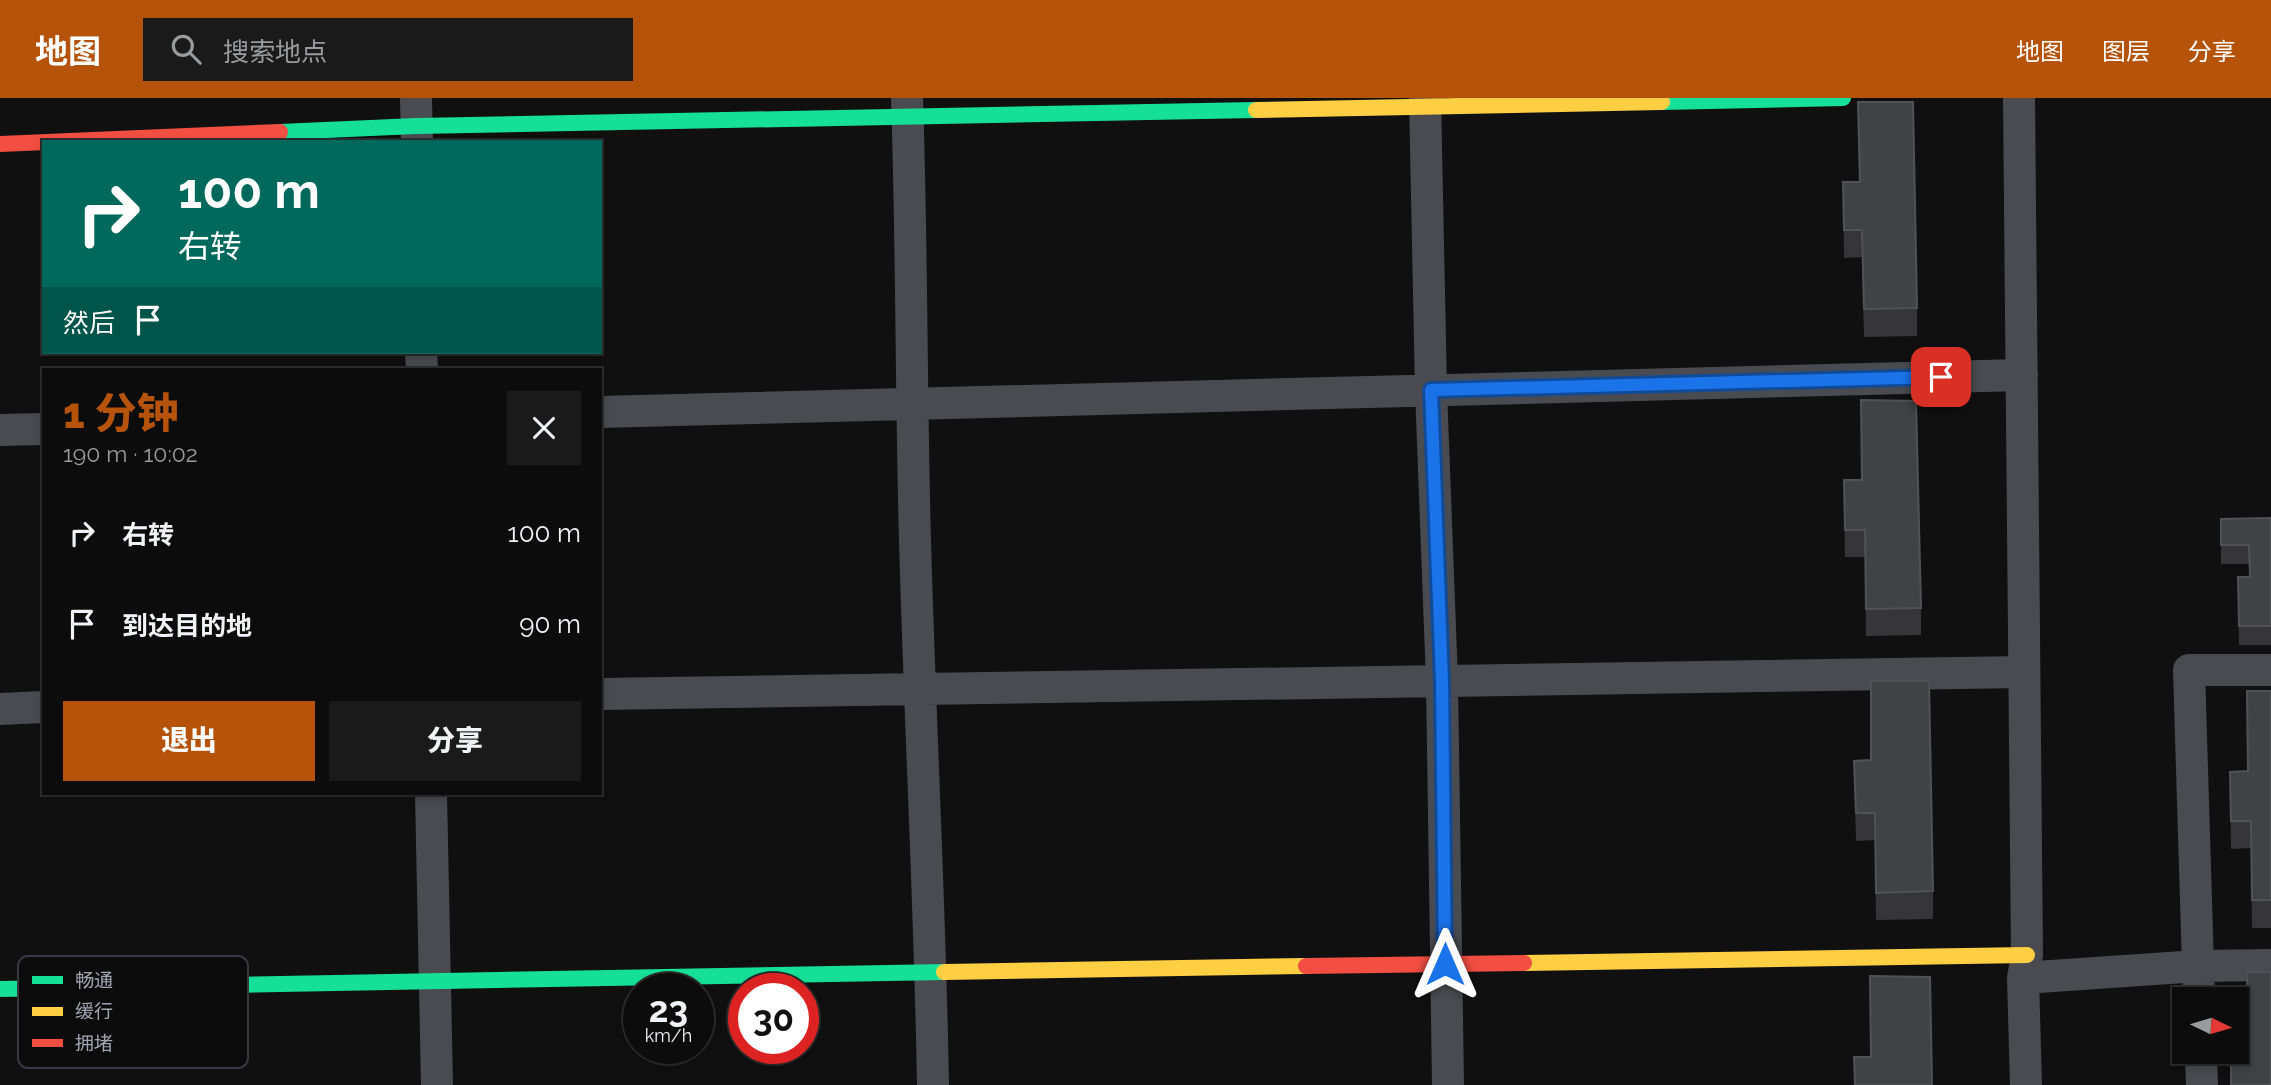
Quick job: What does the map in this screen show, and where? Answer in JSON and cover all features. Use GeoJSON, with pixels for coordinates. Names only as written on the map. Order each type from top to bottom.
{"type":"FeatureCollection","features":[{"type":"Feature","properties":{"kind":"street"},"geometry":{"type":"LineString","coordinates":[[76,140],[416,122],[908,107],[1843,98]]}},
{"type":"Feature","properties":{"kind":"street"},"geometry":{"type":"LineString","coordinates":[[2019,98],[2025,1085]]}},
{"type":"Feature","properties":{"kind":"street"},"geometry":{"type":"LineString","coordinates":[[1425,102],[1431,390],[1442,681],[1448,1085]]}},
{"type":"Feature","properties":{"kind":"street"},"geometry":{"type":"LineString","coordinates":[[908,107],[911,404],[933,1085]]}},
{"type":"Feature","properties":{"kind":"street"},"geometry":{"type":"LineString","coordinates":[[0,144],[42,142]]}},
{"type":"Feature","properties":{"kind":"street"},"geometry":{"type":"LineString","coordinates":[[602,412],[2022,375]]}},
{"type":"Feature","properties":{"kind":"street"},"geometry":{"type":"LineString","coordinates":[[0,430],[42,429]]}},
{"type":"Feature","properties":{"kind":"street"},"geometry":{"type":"LineString","coordinates":[[2199,987],[2189,670],[2271,670]]}},
{"type":"Feature","properties":{"kind":"street"},"geometry":{"type":"LineString","coordinates":[[602,694],[2024,672]]}},
{"type":"Feature","properties":{"kind":"street"},"geometry":{"type":"LineString","coordinates":[[0,709],[42,707]]}},
{"type":"Feature","properties":{"kind":"street"},"geometry":{"type":"LineString","coordinates":[[431,795],[437,1085]]}},
{"type":"Feature","properties":{"kind":"street"},"geometry":{"type":"LineString","coordinates":[[248,984],[1445,964],[2271,965]]}},
{"type":"Feature","properties":{"kind":"street"},"geometry":{"type":"LineString","coordinates":[[0,989],[18,989]]}},
{"type":"Feature","properties":{"kind":"street"},"geometry":{"type":"LineString","coordinates":[[2201,1064],[2202,1085]]}},
{"type":"Feature","properties":{"kind":"building"},"geometry":{"type":"Polygon","coordinates":[[[1858,102],[1913,102],[1917,308],[1864,309],[1862,230],[1844,230],[1843,182],[1860,182],[1858,102]]]}},
{"type":"Feature","properties":{"kind":"building"},"geometry":{"type":"Polygon","coordinates":[[[1861,400],[1916,401],[1921,608],[1866,609],[1865,530],[1845,530],[1844,480],[1862,480],[1861,400]]]}},
{"type":"Feature","properties":{"kind":"building"},"geometry":{"type":"Polygon","coordinates":[[[2271,518],[2271,626],[2239,626],[2238,577],[2250,577],[2249,545],[2221,545],[2221,519],[2271,518]]]}},
{"type":"Feature","properties":{"kind":"building"},"geometry":{"type":"Polygon","coordinates":[[[1871,681],[1929,681],[1933,891],[1876,893],[1875,813],[1856,813],[1854,761],[1871,760],[1871,681]]]}},
{"type":"Feature","properties":{"kind":"building"},"geometry":{"type":"Polygon","coordinates":[[[2247,691],[2271,691],[2271,900],[2252,900],[2251,821],[2231,821],[2230,772],[2248,771],[2247,691]]]}},
{"type":"Feature","properties":{"kind":"building"},"geometry":{"type":"Polygon","coordinates":[[[2247,972],[2271,972],[2271,1085],[2231,1085],[2231,1064],[2249,1064],[2247,972]]]}},
{"type":"Feature","properties":{"kind":"building"},"geometry":{"type":"Polygon","coordinates":[[[1870,976],[1930,977],[1932,1085],[1855,1085],[1854,1057],[1871,1057],[1870,976]]]}},
{"type":"Feature","properties":{"kind":"traffic: fast"},"geometry":{"type":"LineString","coordinates":[[1662,102],[1843,98]]}},
{"type":"Feature","properties":{"kind":"traffic: fast"},"geometry":{"type":"LineString","coordinates":[[280,132],[416,126],[1256,110]]}},
{"type":"Feature","properties":{"kind":"traffic: fast"},"geometry":{"type":"LineString","coordinates":[[248,985],[944,972]]}},
{"type":"Feature","properties":{"kind":"traffic: fast"},"geometry":{"type":"LineString","coordinates":[[0,989],[18,989]]}},
{"type":"Feature","properties":{"kind":"traffic: slow"},"geometry":{"type":"LineString","coordinates":[[1256,110],[1662,102]]}},
{"type":"Feature","properties":{"kind":"traffic: slow"},"geometry":{"type":"LineString","coordinates":[[1524,963],[2027,955]]}},
{"type":"Feature","properties":{"kind":"traffic: slow"},"geometry":{"type":"LineString","coordinates":[[944,972],[1306,966]]}},
{"type":"Feature","properties":{"kind":"traffic: jam"},"geometry":{"type":"LineString","coordinates":[[93,140],[280,132]]}},
{"type":"Feature","properties":{"kind":"traffic: jam"},"geometry":{"type":"LineString","coordinates":[[0,144],[42,142]]}},
{"type":"Feature","properties":{"kind":"traffic: jam"},"geometry":{"type":"LineString","coordinates":[[1306,966],[1524,963]]}},
{"type":"Feature","properties":{"kind":"route"},"geometry":{"type":"LineString","coordinates":[[1445,964],[1442,681],[1431,390],[1941,377]]}}]}
